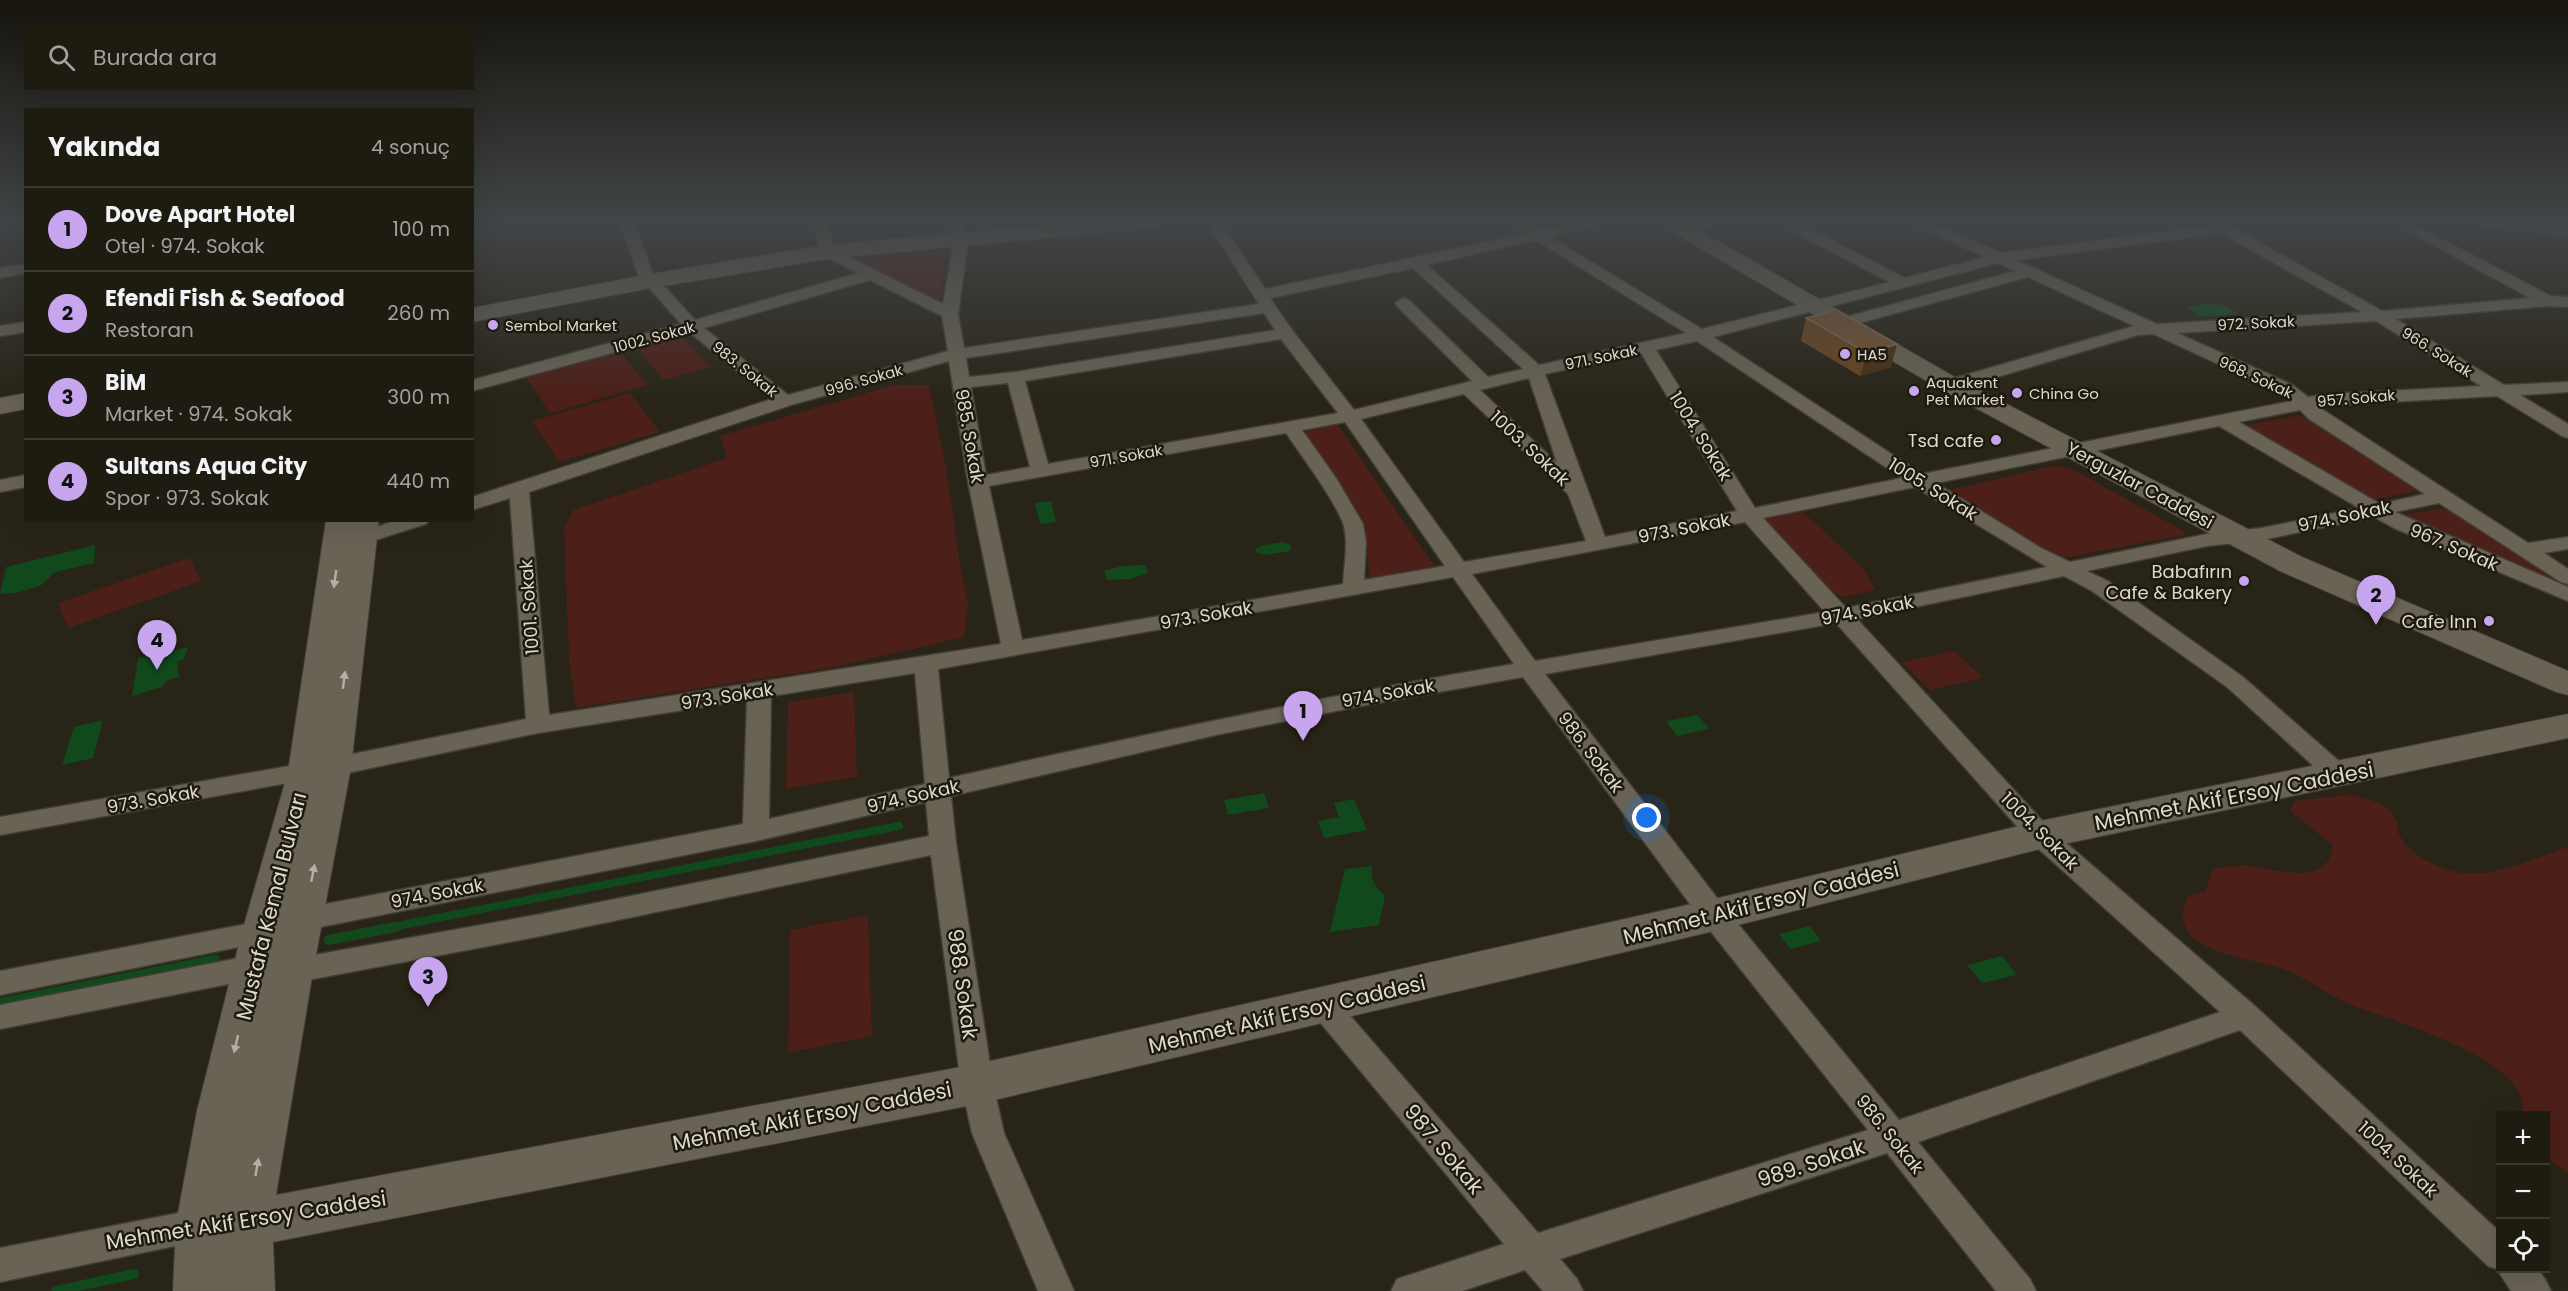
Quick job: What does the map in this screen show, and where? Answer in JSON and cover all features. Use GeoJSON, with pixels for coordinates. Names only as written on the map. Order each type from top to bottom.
{"type":"FeatureCollection","features":[{"type":"Feature","properties":{"kind":"street"},"geometry":{"type":"LineString","coordinates":[[477,313],[650,281]]}},
{"type":"Feature","properties":{"kind":"street","name":"983. Sokak"},"geometry":{"type":"LineString","coordinates":[[651,281],[692,326],[785,402]]}},
{"type":"Feature","properties":{"kind":"street","name":"1002. Sokak"},"geometry":{"type":"LineString","coordinates":[[474,385],[847,281]]}},
{"type":"Feature","properties":{"kind":"street"},"geometry":{"type":"LineString","coordinates":[[882,281],[950,314]]}},
{"type":"Feature","properties":{"kind":"street","name":"985. Sokak"},"geometry":{"type":"LineString","coordinates":[[953,281],[950,314],[956,354],[978,482],[1013,649]]}},
{"type":"Feature","properties":{"kind":"street","name":"986. Sokak"},"geometry":{"type":"LineString","coordinates":[[1251,281],[1285,333],[1350,416],[1529,669],[1714,915],[2018,1291]]}},
{"type":"Feature","properties":{"kind":"street","name":"996. Sokak"},"geometry":{"type":"LineString","coordinates":[[474,503],[785,402],[956,354],[1264,301],[1343,281]]}},
{"type":"Feature","properties":{"kind":"street"},"geometry":{"type":"LineString","coordinates":[[1436,281],[1535,371],[1577,492]]}},
{"type":"Feature","properties":{"kind":"street","name":"1005. Sokak"},"geometry":{"type":"LineString","coordinates":[[1612,281],[1700,335],[1917,480],[2034,552],[2100,586],[2235,682],[2338,775]]}},
{"type":"Feature","properties":{"kind":"street","name":"Yerguzlar Caddesi"},"geometry":{"type":"LineString","coordinates":[[1769,281],[1951,385],[2291,564],[2568,684]]}},
{"type":"Feature","properties":{"kind":"street"},"geometry":{"type":"LineString","coordinates":[[1899,281],[1904,284]]}},
{"type":"Feature","properties":{"kind":"street","name":"971. Sokak"},"geometry":{"type":"LineString","coordinates":[[978,482],[1350,416],[1535,371],[1700,335],[1914,281]]}},
{"type":"Feature","properties":{"kind":"street"},"geometry":{"type":"LineString","coordinates":[[1841,322],[1994,281]]}},
{"type":"Feature","properties":{"kind":"street","name":"968. Sokak"},"geometry":{"type":"LineString","coordinates":[[2049,281],[2285,388],[2305,403],[2315,415],[2568,578]]}},
{"type":"Feature","properties":{"kind":"street","name":"966. Sokak"},"geometry":{"type":"LineString","coordinates":[[2318,281],[2378,315],[2568,432]]}},
{"type":"Feature","properties":{"kind":"street"},"geometry":{"type":"LineString","coordinates":[[2511,281],[2568,311]]}},
{"type":"Feature","properties":{"kind":"street","name":"972. Sokak"},"geometry":{"type":"LineString","coordinates":[[1951,385],[2137,330],[2378,315],[2548,301],[2568,302]]}},
{"type":"Feature","properties":{"kind":"street","name":"1003. Sokak"},"geometry":{"type":"LineString","coordinates":[[1403,303],[1577,492],[1598,545]]}},
{"type":"Feature","properties":{"kind":"street"},"geometry":{"type":"LineString","coordinates":[[0,331],[24,327]]}},
{"type":"Feature","properties":{"kind":"street"},"geometry":{"type":"LineString","coordinates":[[961,383],[1015,377],[1285,333]]}},
{"type":"Feature","properties":{"kind":"street","name":"1004. Sokak"},"geometry":{"type":"LineString","coordinates":[[1646,347],[1749,514],[2040,835],[2245,1016],[2496,1250]]}},
{"type":"Feature","properties":{"kind":"street"},"geometry":{"type":"LineString","coordinates":[[1015,377],[1041,471]]}},
{"type":"Feature","properties":{"kind":"street","name":"957. Sokak"},"geometry":{"type":"LineString","coordinates":[[2076,450],[2220,419],[2354,396],[2568,387]]}},
{"type":"Feature","properties":{"kind":"street"},"geometry":{"type":"LineString","coordinates":[[0,406],[24,401]]}},
{"type":"Feature","properties":{"kind":"street","name":"967. Sokak"},"geometry":{"type":"LineString","coordinates":[[2220,419],[2400,524],[2568,595]]}},
{"type":"Feature","properties":{"kind":"street"},"geometry":{"type":"LineString","coordinates":[[1291,427],[1326,478],[1353,524],[1356,553],[1353,590]]}},
{"type":"Feature","properties":{"kind":"street","name":"973. Sokak"},"geometry":{"type":"LineString","coordinates":[[0,826],[320,769],[538,725],[926,664],[1353,590],[1598,545],[2076,450]]}},
{"type":"Feature","properties":{"kind":"street"},"geometry":{"type":"LineString","coordinates":[[0,486],[24,482]]}},
{"type":"Feature","properties":{"kind":"street","name":"1001. Sokak"},"geometry":{"type":"LineString","coordinates":[[519,489],[538,725]]}},
{"type":"Feature","properties":{"kind":"street","name":"974. Sokak"},"geometry":{"type":"LineString","coordinates":[[304,919],[756,831],[1216,727],[1354,699],[1839,615],[2070,570],[2206,540],[2262,534],[2374,509],[2441,497]]}},
{"type":"Feature","properties":{"kind":"street"},"geometry":{"type":"LineString","coordinates":[[356,526],[397,522]]}},
{"type":"Feature","properties":{"kind":"street","name":"Mustafa Kemal Bulvarı"},"geometry":{"type":"LineString","coordinates":[[270,957],[304,919],[320,769],[356,526]]}},
{"type":"Feature","properties":{"kind":"street"},"geometry":{"type":"LineString","coordinates":[[2524,550],[2568,543]]}},
{"type":"Feature","properties":{"kind":"street","name":"988. Sokak"},"geometry":{"type":"LineString","coordinates":[[926,664],[943,843],[977,1084],[988,1132],[1056,1291]]}},
{"type":"Feature","properties":{"kind":"street"},"geometry":{"type":"LineString","coordinates":[[756,831],[759,690]]}},
{"type":"Feature","properties":{"kind":"street","name":"Mehmet Akif Ersoy Caddesi"},"geometry":{"type":"LineString","coordinates":[[0,1264],[977,1084],[1714,915],[2040,835],[2568,726]]}},
{"type":"Feature","properties":{"kind":"street","name":"Mustafa Kemal Bulvarı"},"geometry":{"type":"LineString","coordinates":[[199,1291],[224,1224],[270,957],[320,769]]}},
{"type":"Feature","properties":{"kind":"street"},"geometry":{"type":"LineString","coordinates":[[0,984],[270,957],[536,926],[943,843]]}},
{"type":"Feature","properties":{"kind":"street"},"geometry":{"type":"LineString","coordinates":[[0,1017],[270,957]]}},
{"type":"Feature","properties":{"kind":"street","name":"987. Sokak"},"geometry":{"type":"LineString","coordinates":[[1324,1006],[1565,1291]]}},
{"type":"Feature","properties":{"kind":"street","name":"989. Sokak"},"geometry":{"type":"LineString","coordinates":[[1408,1291],[1892,1137],[2245,1016]]}},
{"type":"Feature","properties":{"kind":"street"},"geometry":{"type":"LineString","coordinates":[[208,1291],[224,1224]]}},
{"type":"Feature","properties":{"kind":"street","name":"Mustafa Kemal Bulvarı"},"geometry":{"type":"LineString","coordinates":[[224,1224],[249,1291]]}},
{"type":"Feature","properties":{"kind":"street"},"geometry":{"type":"LineString","coordinates":[[2518,1273],[2534,1291]]}},
{"type":"Feature","properties":{"kind":"shaded area"},"geometry":{"type":"Polygon","coordinates":[[[893,281],[942,281],[940,304],[893,281]]]}},
{"type":"Feature","properties":{"kind":"shaded area"},"geometry":{"type":"Polygon","coordinates":[[[2204,304],[2224,305],[2239,314],[2201,317],[2187,307],[2204,304]]]}},
{"type":"Feature","properties":{"kind":"shaded area"},"geometry":{"type":"Polygon","coordinates":[[[680,334],[710,367],[664,380],[635,346],[680,334]]]}},
{"type":"Feature","properties":{"kind":"shaded area"},"geometry":{"type":"Polygon","coordinates":[[[619,350],[647,385],[550,413],[525,376],[619,350]]]}},
{"type":"Feature","properties":{"kind":"shaded area"},"geometry":{"type":"Polygon","coordinates":[[[894,385],[929,385],[946,467],[968,604],[964,637],[834,667],[576,708],[569,660],[564,528],[573,510],[727,458],[720,436],[894,385]]]}},
{"type":"Feature","properties":{"kind":"shaded area"},"geometry":{"type":"Polygon","coordinates":[[[630,393],[660,432],[559,462],[532,421],[630,393]]]}},
{"type":"Feature","properties":{"kind":"shaded area"},"geometry":{"type":"Polygon","coordinates":[[[2300,415],[2421,490],[2369,501],[2243,426],[2300,415]]]}},
{"type":"Feature","properties":{"kind":"shaded area"},"geometry":{"type":"Polygon","coordinates":[[[1338,425],[1434,566],[1369,578],[1367,540],[1359,515],[1303,432],[1338,425]]]}},
{"type":"Feature","properties":{"kind":"shaded area"},"geometry":{"type":"Polygon","coordinates":[[[2056,465],[2076,471],[2182,530],[2185,535],[2058,559],[1950,492],[1954,489],[2056,465]]]}},
{"type":"Feature","properties":{"kind":"shaded area"},"geometry":{"type":"Polygon","coordinates":[[[1051,501],[1056,522],[1040,524],[1035,503],[1051,501]]]}},
{"type":"Feature","properties":{"kind":"shaded area"},"geometry":{"type":"Polygon","coordinates":[[[2446,508],[2568,587],[2392,517],[2446,508]]]}},
{"type":"Feature","properties":{"kind":"shaded area"},"geometry":{"type":"Polygon","coordinates":[[[1787,510],[1800,511],[1816,523],[1865,571],[1875,590],[1842,597],[1829,589],[1763,527],[1762,519],[1770,513],[1787,510]]]}},
{"type":"Feature","properties":{"kind":"shaded area"},"geometry":{"type":"Polygon","coordinates":[[[1283,542],[1291,545],[1290,551],[1266,555],[1257,553],[1255,549],[1264,545],[1283,542]]]}},
{"type":"Feature","properties":{"kind":"shaded area"},"geometry":{"type":"Polygon","coordinates":[[[95,545],[94,563],[55,572],[40,586],[16,593],[0,594],[6,567],[95,545]]]}},
{"type":"Feature","properties":{"kind":"shaded area"},"geometry":{"type":"Polygon","coordinates":[[[189,558],[202,581],[68,628],[58,603],[189,558]]]}},
{"type":"Feature","properties":{"kind":"shaded area"},"geometry":{"type":"Polygon","coordinates":[[[1146,565],[1148,573],[1131,579],[1107,580],[1104,571],[1122,566],[1146,565]]]}},
{"type":"Feature","properties":{"kind":"shaded area"},"geometry":{"type":"Polygon","coordinates":[[[188,647],[184,659],[177,662],[179,677],[168,680],[162,687],[132,696],[138,658],[188,647]]]}},
{"type":"Feature","properties":{"kind":"shaded area"},"geometry":{"type":"Polygon","coordinates":[[[1954,651],[1983,678],[1930,690],[1902,662],[1954,651]]]}},
{"type":"Feature","properties":{"kind":"shaded area"},"geometry":{"type":"Polygon","coordinates":[[[854,692],[857,777],[786,789],[788,702],[854,692]]]}},
{"type":"Feature","properties":{"kind":"shaded area"},"geometry":{"type":"Polygon","coordinates":[[[1698,715],[1709,729],[1677,736],[1666,721],[1698,715]]]}},
{"type":"Feature","properties":{"kind":"shaded area"},"geometry":{"type":"Polygon","coordinates":[[[103,720],[93,758],[62,765],[74,727],[103,720]]]}},
{"type":"Feature","properties":{"kind":"shaded area"},"geometry":{"type":"Polygon","coordinates":[[[1264,793],[1269,808],[1228,815],[1224,800],[1264,793]]]}},
{"type":"Feature","properties":{"kind":"shaded area"},"geometry":{"type":"Polygon","coordinates":[[[2348,795],[2377,802],[2390,810],[2397,823],[2399,834],[2411,850],[2430,863],[2452,871],[2486,873],[2502,870],[2568,847],[2568,1173],[2550,1161],[2550,1111],[2521,1111],[2520,1095],[2507,1077],[2485,1060],[2426,1032],[2352,1005],[2283,969],[2213,949],[2198,941],[2187,930],[2183,915],[2188,896],[2205,892],[2213,869],[2245,866],[2300,873],[2322,867],[2329,858],[2333,845],[2290,811],[2295,801],[2348,795]]]}},
{"type":"Feature","properties":{"kind":"shaded area"},"geometry":{"type":"Polygon","coordinates":[[[1354,799],[1367,830],[1324,838],[1318,821],[1339,817],[1334,803],[1354,799]]]}},
{"type":"Feature","properties":{"kind":"shaded area"},"geometry":{"type":"Polygon","coordinates":[[[1372,866],[1374,883],[1385,896],[1379,925],[1330,932],[1345,869],[1372,866]]]}},
{"type":"Feature","properties":{"kind":"shaded area"},"geometry":{"type":"Polygon","coordinates":[[[868,915],[872,1036],[788,1053],[790,930],[868,915]]]}},
{"type":"Feature","properties":{"kind":"shaded area"},"geometry":{"type":"Polygon","coordinates":[[[1810,926],[1821,941],[1790,949],[1779,934],[1810,926]]]}},
{"type":"Feature","properties":{"kind":"shaded area"},"geometry":{"type":"Polygon","coordinates":[[[2002,956],[2017,975],[1982,983],[1967,965],[2002,956]]]}},
{"type":"Feature","properties":{"kind":"building"},"geometry":{"type":"Polygon","coordinates":[[[1836,310],[1897,344],[1867,353],[1806,318],[1836,310]]]}},
{"type":"Feature","properties":{"kind":"waterway"},"geometry":{"type":"LineString","coordinates":[[387,928],[899,826]]}},
{"type":"Feature","properties":{"kind":"waterway"},"geometry":{"type":"LineString","coordinates":[[329,940],[395,927]]}},
{"type":"Feature","properties":{"kind":"waterway"},"geometry":{"type":"LineString","coordinates":[[0,1003],[215,960]]}},
{"type":"Feature","properties":{"kind":"waterway"},"geometry":{"type":"LineString","coordinates":[[56,1291],[134,1274]]}},
{"type":"Feature","properties":{"kind":"place","name":"Sembol Market"},"geometry":{"type":"Point","coordinates":[493,325]}},
{"type":"Feature","properties":{"kind":"place","name":"HA5"},"geometry":{"type":"Point","coordinates":[1845,354]}},
{"type":"Feature","properties":{"kind":"place","name":"Aquakent Pet Market"},"geometry":{"type":"Point","coordinates":[1914,391]}},
{"type":"Feature","properties":{"kind":"place","name":"China Go"},"geometry":{"type":"Point","coordinates":[2017,393]}},
{"type":"Feature","properties":{"kind":"place","name":"Tsd cafe"},"geometry":{"type":"Point","coordinates":[1996,440]}},
{"type":"Feature","properties":{"kind":"place","name":"Babafırın Cafe & Bakery"},"geometry":{"type":"Point","coordinates":[2244,581]}},
{"type":"Feature","properties":{"kind":"place","name":"Cafe Inn"},"geometry":{"type":"Point","coordinates":[2489,621]}},
{"type":"Feature","properties":{"kind":"place","name":"Efendi Fish & Seafood"},"geometry":{"type":"Point","coordinates":[2376,625]}},
{"type":"Feature","properties":{"kind":"place","name":"Sultans Aqua City"},"geometry":{"type":"Point","coordinates":[157,670]}},
{"type":"Feature","properties":{"kind":"place","name":"Dove Apart Hotel"},"geometry":{"type":"Point","coordinates":[1303,741]}},
{"type":"Feature","properties":{"kind":"place","name":"BİM"},"geometry":{"type":"Point","coordinates":[428,1007]}}]}
